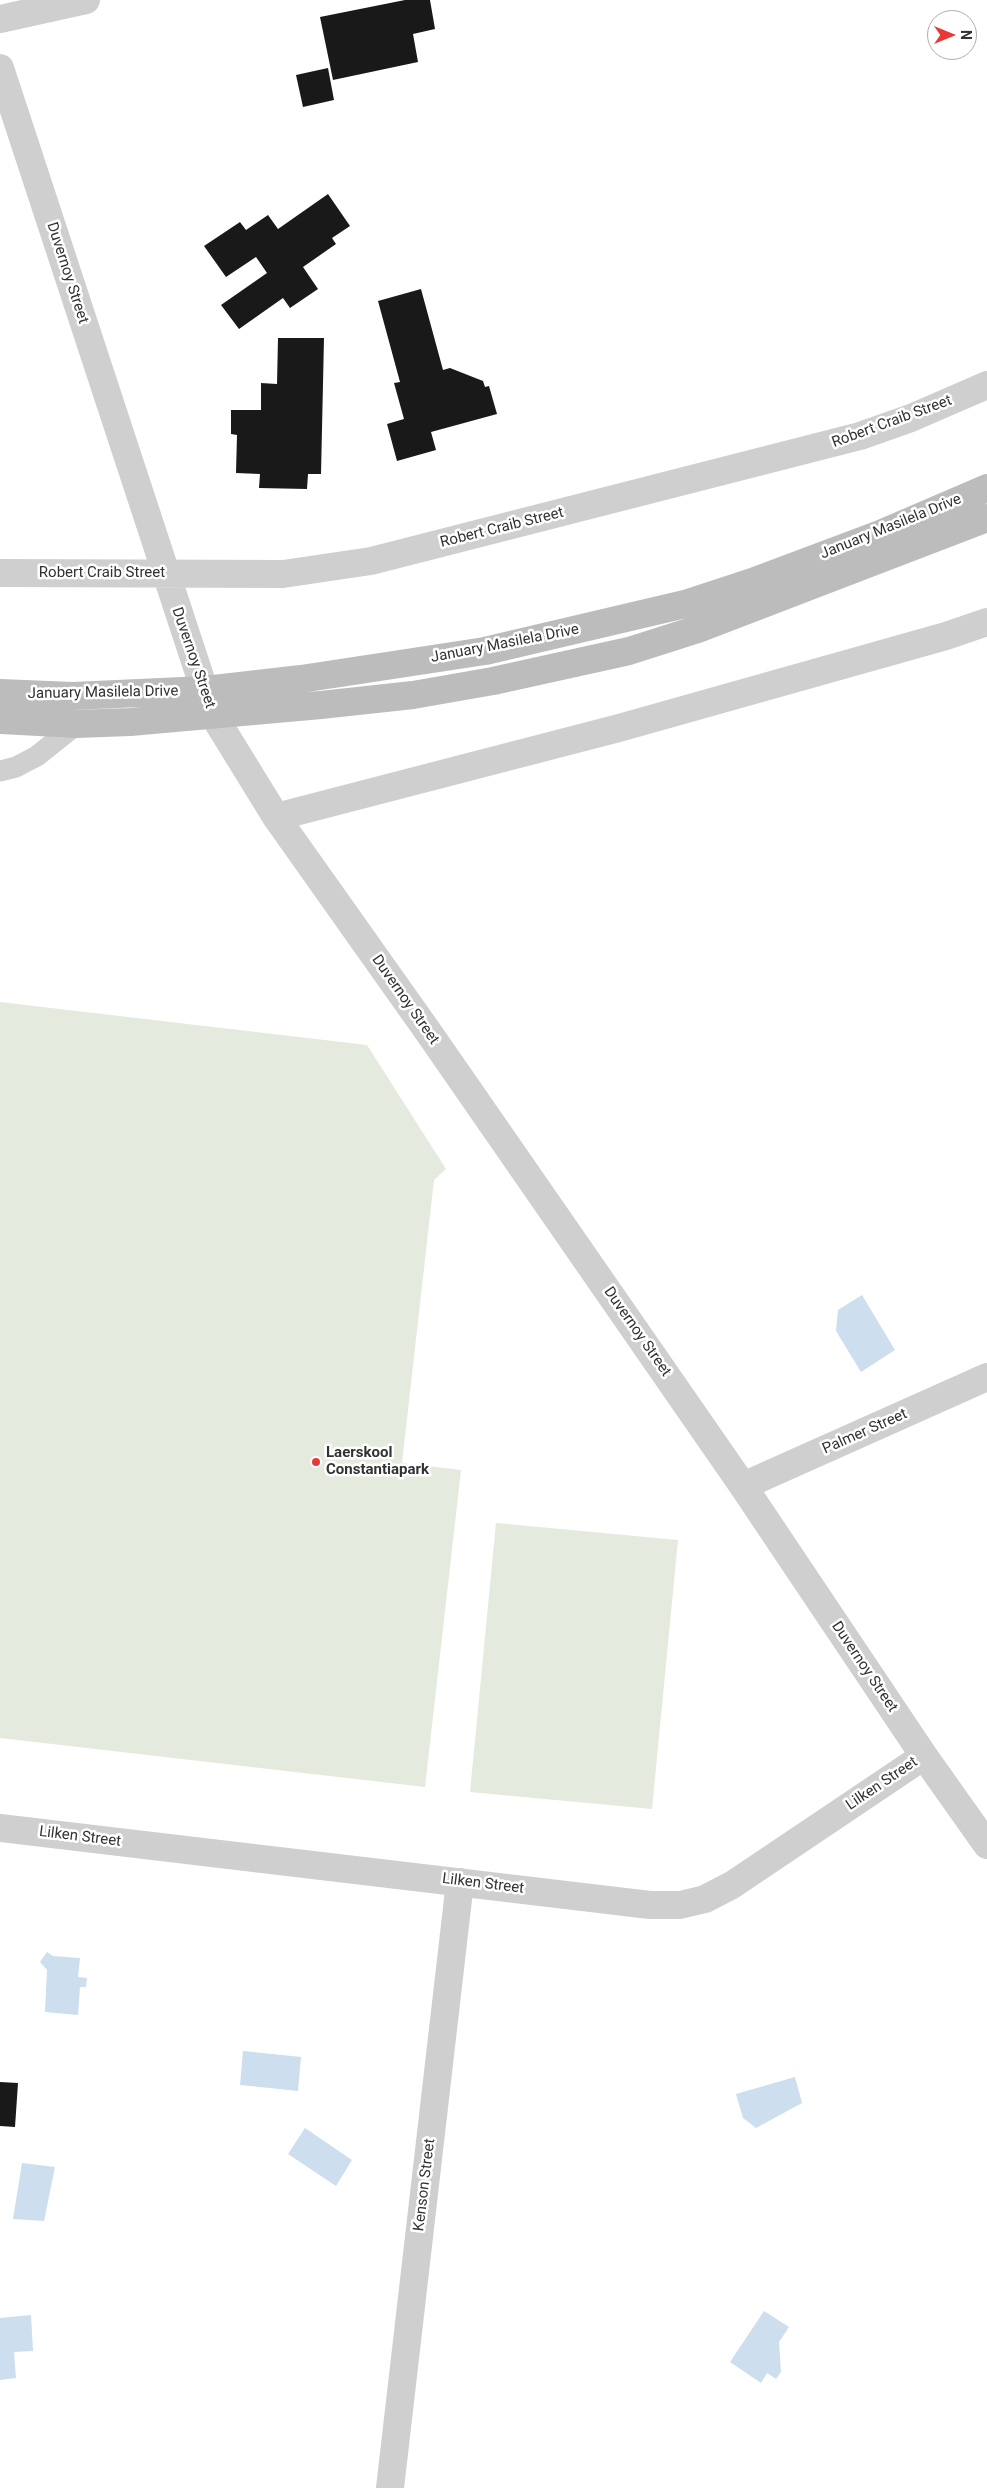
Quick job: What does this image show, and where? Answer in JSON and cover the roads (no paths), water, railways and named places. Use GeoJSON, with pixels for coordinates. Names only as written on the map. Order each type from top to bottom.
{"type":"FeatureCollection","features":[{"type":"Feature","properties":{"kind":"main road","name":"January Masilela Drive"},"geometry":{"type":"LineString","coordinates":[[0,720],[76,724],[130,722],[301,679],[485,651],[676,606],[752,582],[880,534],[987,488]]}},
{"type":"Feature","properties":{"kind":"main road","name":"January Masilela Drive"},"geometry":{"type":"LineString","coordinates":[[0,693],[322,705],[413,695],[493,681],[629,651],[716,622],[987,518]]}},
{"type":"Feature","properties":{"kind":"street"},"geometry":{"type":"LineString","coordinates":[[0,19],[86,0]]}},
{"type":"Feature","properties":{"kind":"street","name":"Duvernoy Street"},"geometry":{"type":"LineString","coordinates":[[0,68],[164,574],[208,702],[276,817],[429,1033],[744,1486],[924,1756],[987,1845]]}},
{"type":"Feature","properties":{"kind":"street","name":"Robert Craib Street"},"geometry":{"type":"LineString","coordinates":[[0,573],[283,574],[371,561],[851,439],[911,418],[987,385]]}},
{"type":"Feature","properties":{"kind":"street"},"geometry":{"type":"LineString","coordinates":[[276,817],[619,728],[946,636],[987,622]]}},
{"type":"Feature","properties":{"kind":"street","name":"Palmer Street"},"geometry":{"type":"LineString","coordinates":[[744,1486],[987,1377]]}},
{"type":"Feature","properties":{"kind":"street","name":"Lilken Street"},"geometry":{"type":"LineString","coordinates":[[0,1828],[650,1904],[680,1904],[705,1899],[732,1885],[924,1756]]}},
{"type":"Feature","properties":{"kind":"street","name":"Kenson Street"},"geometry":{"type":"LineString","coordinates":[[390,2488],[460,1882]]}},
{"type":"Feature","properties":{"kind":"lane"},"geometry":{"type":"LineString","coordinates":[[0,770],[16,767],[37,756],[76,724]]}},
{"type":"Feature","properties":{"kind":"water"},"geometry":{"type":"Polygon","coordinates":[[[862,1295],[895,1350],[861,1372],[836,1331],[838,1310],[862,1295]]]}},
{"type":"Feature","properties":{"kind":"water"},"geometry":{"type":"Polygon","coordinates":[[[47,1952],[53,1956],[80,1958],[78,1977],[87,1978],[86,1987],[80,1987],[78,2015],[45,2012],[47,1970],[40,1962],[47,1952]]]}},
{"type":"Feature","properties":{"kind":"water"},"geometry":{"type":"Polygon","coordinates":[[[243,2051],[301,2057],[298,2091],[240,2085],[243,2051]]]}},
{"type":"Feature","properties":{"kind":"water"},"geometry":{"type":"Polygon","coordinates":[[[795,2077],[802,2103],[756,2128],[743,2118],[736,2094],[795,2077]]]}},
{"type":"Feature","properties":{"kind":"water"},"geometry":{"type":"Polygon","coordinates":[[[305,2128],[352,2160],[336,2186],[288,2154],[305,2128]]]}},
{"type":"Feature","properties":{"kind":"water"},"geometry":{"type":"Polygon","coordinates":[[[22,2163],[55,2167],[44,2221],[13,2219],[22,2163]]]}},
{"type":"Feature","properties":{"kind":"water"},"geometry":{"type":"Polygon","coordinates":[[[764,2311],[789,2327],[779,2342],[781,2372],[776,2379],[767,2373],[761,2383],[730,2362],[764,2311]]]}},
{"type":"Feature","properties":{"kind":"water"},"geometry":{"type":"Polygon","coordinates":[[[31,2315],[33,2351],[14,2352],[16,2378],[0,2380],[0,2318],[31,2315]]]}},
{"type":"Feature","properties":{"kind":"place","name":"Laerskool Constantiapark"},"geometry":{"type":"Point","coordinates":[316,1462]}}]}
